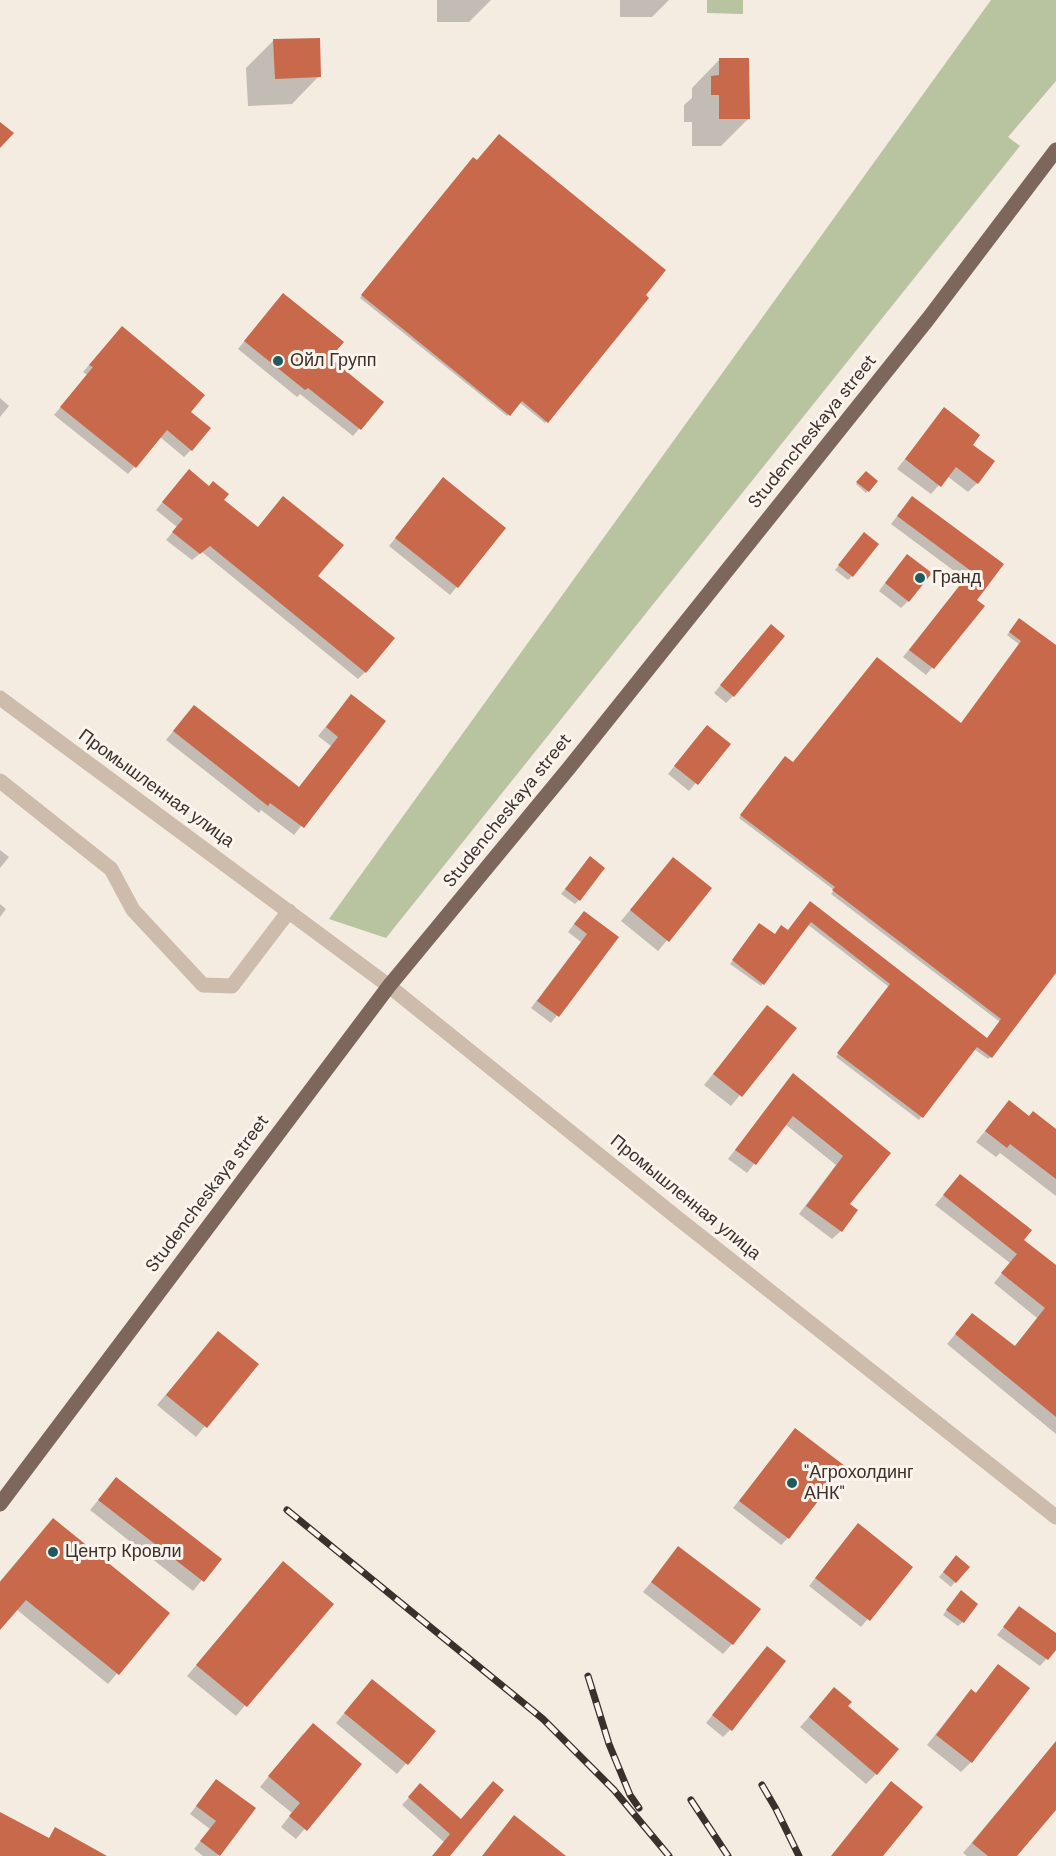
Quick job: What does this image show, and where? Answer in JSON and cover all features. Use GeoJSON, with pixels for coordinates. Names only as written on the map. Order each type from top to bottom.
{"type":"FeatureCollection","features":[{"type":"Feature","properties":{"kind":"main road","name":"Studencheskaya street"},"geometry":{"type":"LineString","coordinates":[[0,1504],[389,986],[569,768],[928,319],[1056,150]]}},
{"type":"Feature","properties":{"kind":"street","name":"Промышленная улица"},"geometry":{"type":"LineString","coordinates":[[0,698],[389,986],[675,1216],[1056,1517]]}},
{"type":"Feature","properties":{"kind":"street"},"geometry":{"type":"LineString","coordinates":[[0,781],[111,869],[133,910],[203,985],[232,986],[289,911]]}},
{"type":"Feature","properties":{"kind":"green space"},"geometry":{"type":"Polygon","coordinates":[[[707,0],[743,0],[743,14],[707,13],[707,0]]]}},
{"type":"Feature","properties":{"kind":"green space"},"geometry":{"type":"Polygon","coordinates":[[[991,0],[1056,0],[1056,81],[1008,137],[1020,146],[386,938],[329,919],[991,0]]]}},
{"type":"Feature","properties":{"kind":"building"},"geometry":{"type":"Polygon","coordinates":[[[320,38],[321,77],[275,79],[273,39],[320,38]]]}},
{"type":"Feature","properties":{"kind":"building"},"geometry":{"type":"Polygon","coordinates":[[[719,58],[749,58],[750,119],[719,119],[719,95],[711,95],[711,76],[719,75],[719,58]]]}},
{"type":"Feature","properties":{"kind":"building"},"geometry":{"type":"Polygon","coordinates":[[[0,122],[14,133],[0,148],[0,122]]]}},
{"type":"Feature","properties":{"kind":"building"},"geometry":{"type":"Polygon","coordinates":[[[499,134],[666,270],[646,295],[649,298],[548,423],[522,401],[510,416],[361,295],[473,157],[477,160],[499,134]]]}},
{"type":"Feature","properties":{"kind":"building"},"geometry":{"type":"Polygon","coordinates":[[[283,293],[344,342],[330,358],[384,402],[361,430],[308,388],[305,390],[244,341],[283,293]]]}},
{"type":"Feature","properties":{"kind":"building"},"geometry":{"type":"Polygon","coordinates":[[[122,326],[205,395],[191,412],[211,428],[192,451],[167,430],[136,468],[60,407],[93,367],[89,365],[122,326]]]}},
{"type":"Feature","properties":{"kind":"building"},"geometry":{"type":"Polygon","coordinates":[[[944,407],[980,435],[973,445],[995,461],[978,484],[956,467],[941,487],[905,459],[944,407]]]}},
{"type":"Feature","properties":{"kind":"building"},"geometry":{"type":"Polygon","coordinates":[[[189,469],[209,486],[213,481],[229,494],[224,500],[258,527],[283,496],[344,545],[318,576],[395,638],[366,673],[210,546],[200,554],[172,532],[183,519],[162,502],[189,469]]]}},
{"type":"Feature","properties":{"kind":"building"},"geometry":{"type":"Polygon","coordinates":[[[866,471],[878,481],[869,492],[856,482],[866,471]]]}},
{"type":"Feature","properties":{"kind":"building"},"geometry":{"type":"Polygon","coordinates":[[[443,477],[506,528],[458,588],[395,538],[443,477]]]}},
{"type":"Feature","properties":{"kind":"building"},"geometry":{"type":"Polygon","coordinates":[[[912,496],[1004,564],[977,600],[985,606],[934,669],[909,650],[971,571],[897,516],[912,496]]]}},
{"type":"Feature","properties":{"kind":"building"},"geometry":{"type":"Polygon","coordinates":[[[864,532],[879,544],[853,577],[838,565],[864,532]]]}},
{"type":"Feature","properties":{"kind":"building"},"geometry":{"type":"Polygon","coordinates":[[[907,554],[932,573],[909,602],[885,583],[907,554]]]}},
{"type":"Feature","properties":{"kind":"building"},"geometry":{"type":"Polygon","coordinates":[[[1019,618],[1056,645],[1056,973],[992,1058],[977,1047],[923,1118],[837,1053],[890,984],[811,922],[764,985],[732,960],[759,923],[775,934],[781,925],[788,930],[810,901],[987,1038],[1001,1019],[832,890],[835,887],[740,815],[785,756],[793,762],[877,657],[961,723],[1021,641],[1009,632],[1019,618]]]}},
{"type":"Feature","properties":{"kind":"building"},"geometry":{"type":"Polygon","coordinates":[[[771,624],[785,636],[734,697],[720,685],[771,624]]]}},
{"type":"Feature","properties":{"kind":"building"},"geometry":{"type":"Polygon","coordinates":[[[351,694],[386,721],[304,828],[270,803],[268,806],[173,731],[194,705],[299,787],[338,737],[326,727],[351,694]]]}},
{"type":"Feature","properties":{"kind":"building"},"geometry":{"type":"Polygon","coordinates":[[[707,725],[731,744],[698,785],[674,766],[707,725]]]}},
{"type":"Feature","properties":{"kind":"building"},"geometry":{"type":"Polygon","coordinates":[[[590,856],[605,868],[580,901],[565,889],[590,856]]]}},
{"type":"Feature","properties":{"kind":"building"},"geometry":{"type":"Polygon","coordinates":[[[673,857],[712,888],[669,942],[630,910],[673,857]]]}},
{"type":"Feature","properties":{"kind":"building"},"geometry":{"type":"Polygon","coordinates":[[[584,911],[619,937],[559,1017],[537,1001],[587,934],[574,924],[584,911]]]}},
{"type":"Feature","properties":{"kind":"building"},"geometry":{"type":"Polygon","coordinates":[[[767,1005],[797,1028],[742,1097],[713,1074],[767,1005]]]}},
{"type":"Feature","properties":{"kind":"building"},"geometry":{"type":"Polygon","coordinates":[[[793,1073],[891,1153],[850,1204],[858,1210],[842,1232],[806,1206],[843,1156],[793,1116],[756,1165],[735,1150],[793,1073]]]}},
{"type":"Feature","properties":{"kind":"building"},"geometry":{"type":"Polygon","coordinates":[[[1009,1100],[1029,1116],[1033,1111],[1056,1129],[1056,1179],[1010,1144],[1007,1148],[985,1131],[1009,1100]]]}},
{"type":"Feature","properties":{"kind":"building"},"geometry":{"type":"Polygon","coordinates":[[[960,1174],[1032,1230],[1024,1240],[1056,1265],[1056,1417],[955,1334],[972,1313],[1015,1346],[1045,1308],[1001,1273],[1017,1254],[943,1195],[960,1174]]]}},
{"type":"Feature","properties":{"kind":"building"},"geometry":{"type":"Polygon","coordinates":[[[218,1331],[259,1364],[207,1428],[166,1395],[218,1331]]]}},
{"type":"Feature","properties":{"kind":"building","name":"\"Агрохолдинг АНК\""},"geometry":{"type":"Polygon","coordinates":[[[795,1428],[845,1466],[789,1539],[739,1501],[795,1428]]]}},
{"type":"Feature","properties":{"kind":"building"},"geometry":{"type":"Polygon","coordinates":[[[116,1477],[222,1559],[204,1582],[98,1500],[116,1477]]]}},
{"type":"Feature","properties":{"kind":"building"},"geometry":{"type":"Polygon","coordinates":[[[53,1518],[170,1613],[119,1675],[26,1600],[0,1630],[0,1582],[53,1518]]]}},
{"type":"Feature","properties":{"kind":"building"},"geometry":{"type":"Polygon","coordinates":[[[858,1523],[913,1567],[870,1621],[815,1578],[858,1523]]]}},
{"type":"Feature","properties":{"kind":"building"},"geometry":{"type":"Polygon","coordinates":[[[678,1546],[761,1609],[733,1645],[651,1582],[678,1546]]]}},
{"type":"Feature","properties":{"kind":"building"},"geometry":{"type":"Polygon","coordinates":[[[956,1555],[970,1567],[956,1583],[943,1572],[956,1555]]]}},
{"type":"Feature","properties":{"kind":"building"},"geometry":{"type":"Polygon","coordinates":[[[283,1561],[334,1604],[247,1707],[196,1665],[283,1561]]]}},
{"type":"Feature","properties":{"kind":"building"},"geometry":{"type":"Polygon","coordinates":[[[961,1590],[978,1604],[964,1623],[946,1610],[961,1590]]]}},
{"type":"Feature","properties":{"kind":"building"},"geometry":{"type":"Polygon","coordinates":[[[1019,1606],[1056,1633],[1056,1650],[1048,1660],[1003,1627],[1019,1606]]]}},
{"type":"Feature","properties":{"kind":"building"},"geometry":{"type":"Polygon","coordinates":[[[767,1646],[786,1661],[732,1731],[712,1715],[767,1646]]]}},
{"type":"Feature","properties":{"kind":"building"},"geometry":{"type":"Polygon","coordinates":[[[998,1664],[1030,1688],[972,1763],[936,1735],[971,1689],[976,1693],[998,1664]]]}},
{"type":"Feature","properties":{"kind":"building"},"geometry":{"type":"Polygon","coordinates":[[[372,1679],[436,1731],[408,1765],[344,1713],[372,1679]]]}},
{"type":"Feature","properties":{"kind":"building"},"geometry":{"type":"Polygon","coordinates":[[[834,1687],[852,1702],[848,1706],[899,1749],[877,1775],[809,1717],[834,1687]]]}},
{"type":"Feature","properties":{"kind":"building"},"geometry":{"type":"Polygon","coordinates":[[[313,1723],[362,1764],[307,1831],[289,1816],[300,1803],[268,1776],[313,1723]]]}},
{"type":"Feature","properties":{"kind":"building"},"geometry":{"type":"Polygon","coordinates":[[[1056,1741],[1056,1810],[1017,1856],[988,1856],[972,1843],[1056,1741]]]}},
{"type":"Feature","properties":{"kind":"building"},"geometry":{"type":"Polygon","coordinates":[[[216,1779],[256,1808],[220,1856],[200,1841],[216,1821],[196,1806],[216,1779]]]}},
{"type":"Feature","properties":{"kind":"building"},"geometry":{"type":"Polygon","coordinates":[[[493,1781],[504,1790],[450,1856],[432,1856],[450,1834],[408,1797],[420,1783],[461,1819],[493,1781]]]}},
{"type":"Feature","properties":{"kind":"building"},"geometry":{"type":"Polygon","coordinates":[[[891,1781],[923,1807],[883,1856],[831,1856],[891,1781]]]}},
{"type":"Feature","properties":{"kind":"building"},"geometry":{"type":"Polygon","coordinates":[[[0,1812],[49,1838],[55,1827],[107,1856],[0,1856],[0,1812]]]}},
{"type":"Feature","properties":{"kind":"building"},"geometry":{"type":"Polygon","coordinates":[[[514,1815],[566,1856],[482,1856],[514,1815]]]}},
{"type":"Feature","properties":{"kind":"railway"},"geometry":{"type":"LineString","coordinates":[[287,1510],[543,1719],[614,1790],[669,1856]]}},
{"type":"Feature","properties":{"kind":"railway"},"geometry":{"type":"LineString","coordinates":[[588,1676],[609,1744],[630,1795],[639,1808]]}},
{"type":"Feature","properties":{"kind":"railway"},"geometry":{"type":"LineString","coordinates":[[762,1785],[799,1856]]}},
{"type":"Feature","properties":{"kind":"railway"},"geometry":{"type":"LineString","coordinates":[[691,1800],[728,1856]]}},
{"type":"Feature","properties":{"kind":"place","name":"Ойл Групп"},"geometry":{"type":"Point","coordinates":[278,361]}},
{"type":"Feature","properties":{"kind":"place","name":"Гранд"},"geometry":{"type":"Point","coordinates":[920,578]}},
{"type":"Feature","properties":{"kind":"place","name":"\"Агрохолдинг АНК\""},"geometry":{"type":"Point","coordinates":[792,1483]}},
{"type":"Feature","properties":{"kind":"place","name":"Центр Кровли"},"geometry":{"type":"Point","coordinates":[53,1552]}}]}
